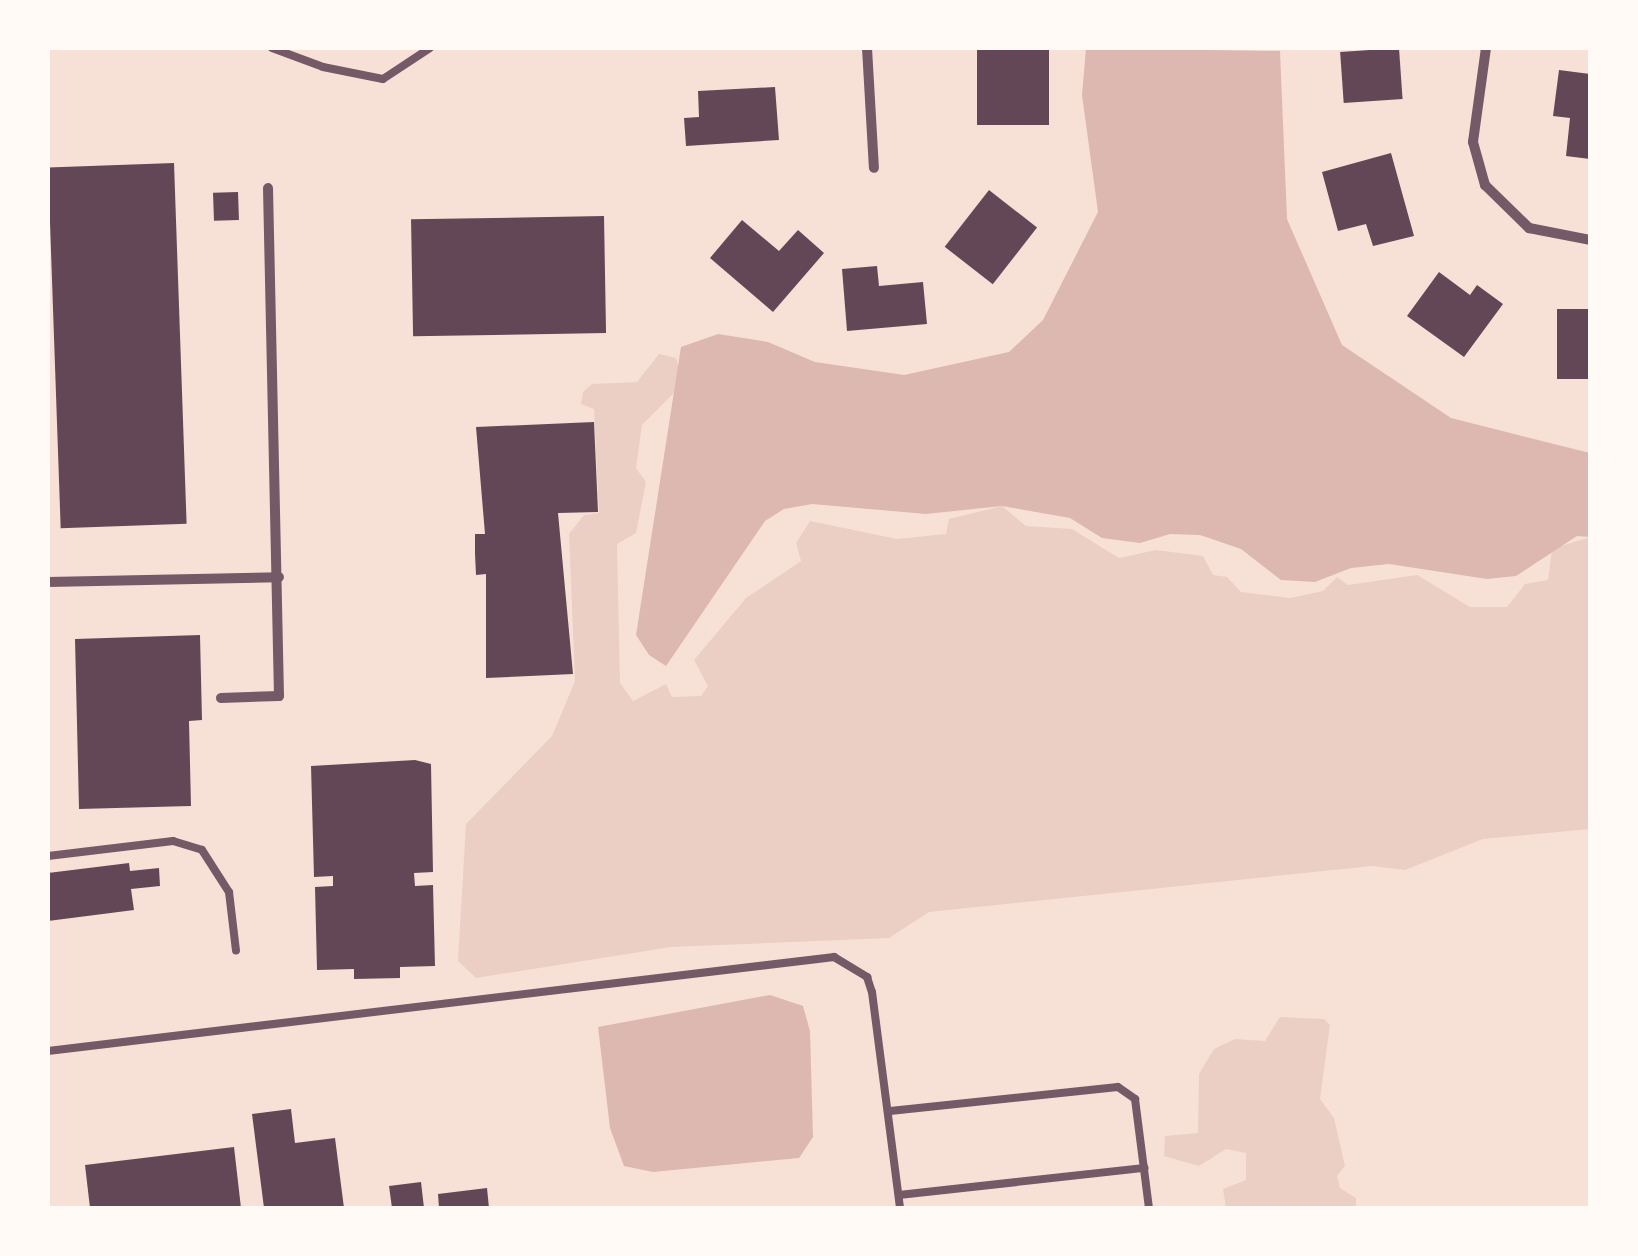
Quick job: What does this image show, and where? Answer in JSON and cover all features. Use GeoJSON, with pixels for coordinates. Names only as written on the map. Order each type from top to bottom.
{"type":"FeatureCollection","features":[{"type":"Feature","properties":{"kind":"street"},"geometry":{"type":"LineString","coordinates":[[867,48],[874,168]]}},
{"type":"Feature","properties":{"kind":"street"},"geometry":{"type":"LineString","coordinates":[[1486,48],[1473,142],[1485,184],[1529,228],[1590,240]]}},
{"type":"Feature","properties":{"kind":"street"},"geometry":{"type":"LineString","coordinates":[[221,698],[279,696],[268,188]]}},
{"type":"Feature","properties":{"kind":"street"},"geometry":{"type":"LineString","coordinates":[[48,582],[279,577]]}},
{"type":"Feature","properties":{"kind":"lane"},"geometry":{"type":"LineString","coordinates":[[272,48],[322,67],[383,80],[430,48]]}},
{"type":"Feature","properties":{"kind":"lane"},"geometry":{"type":"LineString","coordinates":[[48,856],[173,841],[202,850],[229,892],[236,951]]}},
{"type":"Feature","properties":{"kind":"lane"},"geometry":{"type":"LineString","coordinates":[[48,1051],[834,957],[852,964],[872,992],[900,1208]]}},
{"type":"Feature","properties":{"kind":"lane"},"geometry":{"type":"LineString","coordinates":[[890,1111],[1118,1087],[1135,1098],[1149,1208]]}},
{"type":"Feature","properties":{"kind":"lane"},"geometry":{"type":"LineString","coordinates":[[899,1196],[1145,1168]]}},
{"type":"Feature","properties":{"kind":"shaded area"},"geometry":{"type":"Polygon","coordinates":[[[1086,48],[1280,51],[1287,219],[1342,345],[1451,418],[1590,453],[1590,537],[1577,536],[1516,576],[1487,579],[1389,564],[1351,568],[1315,582],[1281,580],[1241,549],[1200,535],[1170,534],[1140,543],[1102,538],[1070,518],[1002,506],[926,514],[812,504],[784,509],[765,521],[666,666],[649,655],[636,635],[681,347],[718,334],[768,342],[815,362],[904,375],[1009,352],[1043,320],[1098,212],[1082,95],[1086,48]]]}},
{"type":"Feature","properties":{"kind":"shaded area"},"geometry":{"type":"Polygon","coordinates":[[[659,354],[676,358],[680,372],[676,391],[642,425],[636,468],[646,482],[636,533],[617,544],[620,683],[633,701],[666,684],[672,697],[701,696],[708,686],[694,660],[746,598],[801,561],[796,543],[810,521],[897,539],[946,534],[949,519],[1002,506],[1026,526],[1072,529],[1119,558],[1156,550],[1203,556],[1213,575],[1227,577],[1241,592],[1290,598],[1323,591],[1337,577],[1348,585],[1417,575],[1470,607],[1507,607],[1525,584],[1548,580],[1552,549],[1590,537],[1590,829],[1483,839],[1405,870],[1372,866],[929,912],[889,938],[671,947],[476,978],[458,961],[466,824],[552,736],[575,681],[569,534],[584,515],[599,513],[594,409],[581,404],[583,392],[592,384],[637,382],[659,354]]]}},
{"type":"Feature","properties":{"kind":"shaded area"},"geometry":{"type":"Polygon","coordinates":[[[770,995],[803,1006],[810,1031],[813,1137],[799,1158],[653,1172],[624,1166],[610,1128],[598,1027],[770,995]]]}},
{"type":"Feature","properties":{"kind":"shaded area"},"geometry":{"type":"Polygon","coordinates":[[[1280,1017],[1324,1019],[1330,1025],[1320,1099],[1334,1118],[1345,1166],[1337,1176],[1340,1188],[1356,1198],[1356,1208],[1226,1208],[1223,1189],[1246,1180],[1246,1153],[1226,1149],[1199,1166],[1164,1156],[1165,1136],[1198,1133],[1199,1074],[1214,1049],[1235,1039],[1265,1041],[1280,1017]]]}},
{"type":"Feature","properties":{"kind":"building"},"geometry":{"type":"Polygon","coordinates":[[[977,48],[1049,48],[1049,125],[977,125],[977,48]]]}},
{"type":"Feature","properties":{"kind":"building"},"geometry":{"type":"Polygon","coordinates":[[[1399,48],[1403,99],[1344,103],[1340,52],[1399,48]]]}},
{"type":"Feature","properties":{"kind":"building"},"geometry":{"type":"Polygon","coordinates":[[[1559,70],[1590,74],[1590,159],[1566,156],[1570,118],[1553,116],[1559,70]]]}},
{"type":"Feature","properties":{"kind":"building"},"geometry":{"type":"Polygon","coordinates":[[[775,87],[779,140],[686,146],[684,118],[699,117],[698,91],[775,87]]]}},
{"type":"Feature","properties":{"kind":"building"},"geometry":{"type":"Polygon","coordinates":[[[1391,153],[1414,236],[1373,246],[1366,224],[1338,231],[1322,172],[1391,153]]]}},
{"type":"Feature","properties":{"kind":"building"},"geometry":{"type":"Polygon","coordinates":[[[174,163],[187,524],[61,528],[48,167],[174,163]]]}},
{"type":"Feature","properties":{"kind":"building"},"geometry":{"type":"Polygon","coordinates":[[[989,190],[1037,228],[993,284],[945,247],[989,190]]]}},
{"type":"Feature","properties":{"kind":"building"},"geometry":{"type":"Polygon","coordinates":[[[238,192],[239,220],[214,221],[213,193],[238,192]]]}},
{"type":"Feature","properties":{"kind":"building"},"geometry":{"type":"Polygon","coordinates":[[[604,216],[606,333],[413,336],[411,219],[604,216]]]}},
{"type":"Feature","properties":{"kind":"building"},"geometry":{"type":"Polygon","coordinates":[[[742,220],[779,251],[798,230],[824,253],[773,312],[710,258],[742,220]]]}},
{"type":"Feature","properties":{"kind":"building"},"geometry":{"type":"Polygon","coordinates":[[[877,266],[879,286],[923,282],[927,324],[847,331],[842,269],[877,266]]]}},
{"type":"Feature","properties":{"kind":"building"},"geometry":{"type":"Polygon","coordinates":[[[1439,272],[1470,295],[1477,285],[1503,304],[1464,357],[1407,316],[1439,272]]]}},
{"type":"Feature","properties":{"kind":"building"},"geometry":{"type":"Polygon","coordinates":[[[1557,309],[1590,309],[1590,379],[1557,379],[1557,309]]]}},
{"type":"Feature","properties":{"kind":"building"},"geometry":{"type":"Polygon","coordinates":[[[594,422],[598,512],[558,513],[573,674],[486,678],[486,574],[476,575],[475,554],[475,534],[485,534],[476,427],[594,422]]]}},
{"type":"Feature","properties":{"kind":"building"},"geometry":{"type":"Polygon","coordinates":[[[200,635],[202,720],[189,721],[191,806],[79,809],[75,639],[200,635]]]}},
{"type":"Feature","properties":{"kind":"building"},"geometry":{"type":"Polygon","coordinates":[[[415,760],[431,764],[433,872],[414,873],[415,886],[433,885],[435,966],[400,967],[400,978],[354,979],[354,969],[317,970],[315,887],[333,886],[333,876],[314,877],[311,766],[415,760]]]}},
{"type":"Feature","properties":{"kind":"building"},"geometry":{"type":"Polygon","coordinates":[[[129,863],[130,871],[159,868],[160,886],[131,889],[134,910],[48,921],[48,873],[129,863]]]}},
{"type":"Feature","properties":{"kind":"building"},"geometry":{"type":"Polygon","coordinates":[[[291,1109],[295,1143],[335,1138],[344,1208],[264,1208],[252,1114],[291,1109]]]}},
{"type":"Feature","properties":{"kind":"building"},"geometry":{"type":"Polygon","coordinates":[[[234,1147],[241,1208],[90,1208],[85,1165],[234,1147]]]}},
{"type":"Feature","properties":{"kind":"building"},"geometry":{"type":"Polygon","coordinates":[[[421,1182],[424,1208],[392,1208],[389,1186],[421,1182]]]}},
{"type":"Feature","properties":{"kind":"building"},"geometry":{"type":"Polygon","coordinates":[[[487,1188],[489,1208],[439,1208],[438,1194],[487,1188]]]}}]}
